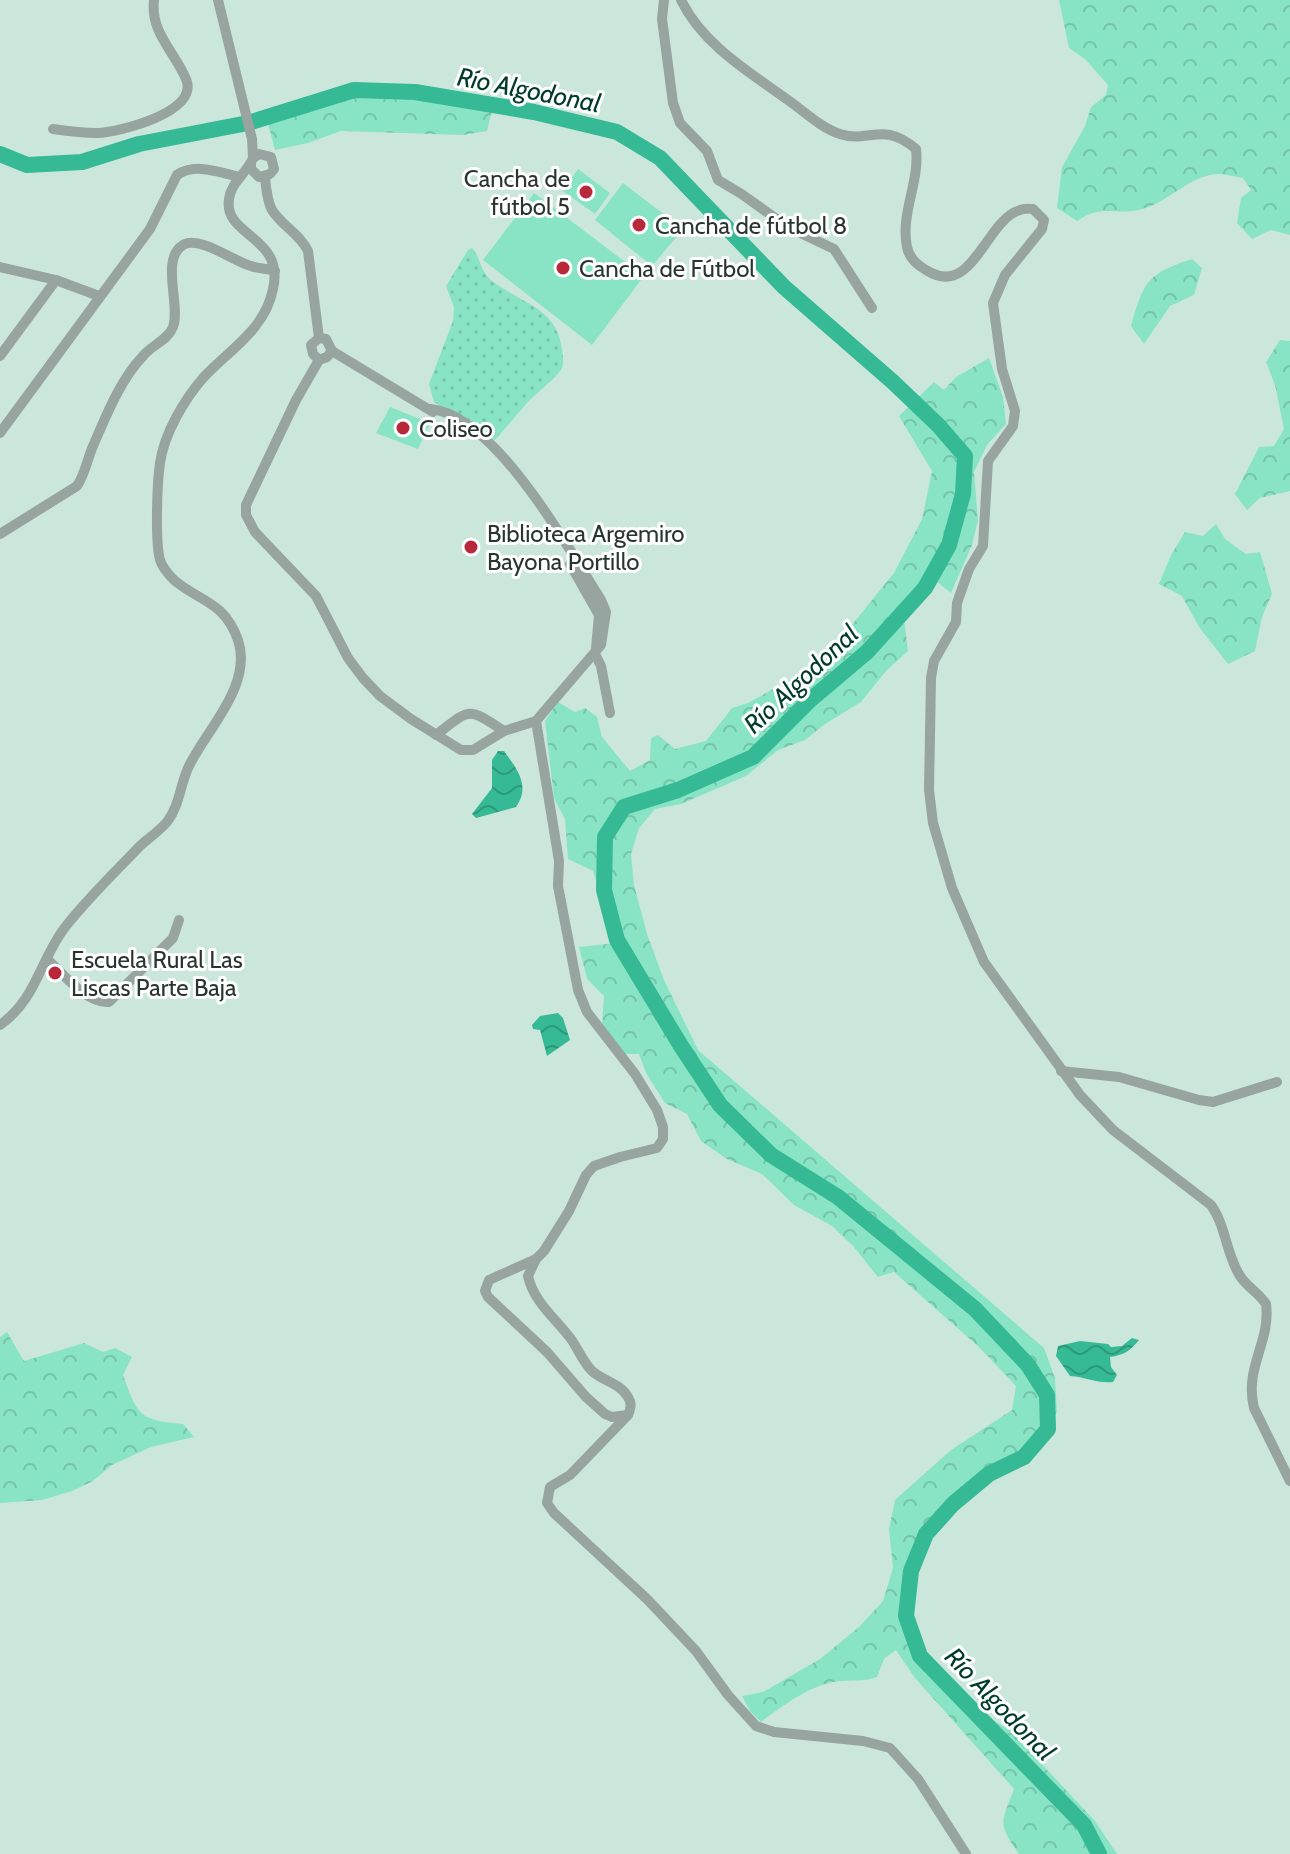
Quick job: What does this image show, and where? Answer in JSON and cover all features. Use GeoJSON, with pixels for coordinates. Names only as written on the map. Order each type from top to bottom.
{"type":"FeatureCollection","features":[{"type":"Feature","properties":{"kind":"street"},"geometry":{"type":"LineString","coordinates":[[53,129],[98,133],[136,125],[175,109],[184,100],[188,94],[186,79],[156,26],[154,0]]}},
{"type":"Feature","properties":{"kind":"street"},"geometry":{"type":"LineString","coordinates":[[218,0],[252,139],[254,174],[265,177]]}},
{"type":"Feature","properties":{"kind":"street"},"geometry":{"type":"LineString","coordinates":[[664,0],[662,19],[673,103],[680,123],[707,151],[718,180],[788,227],[834,249],[872,308]]}},
{"type":"Feature","properties":{"kind":"street"},"geometry":{"type":"LineString","coordinates":[[681,0],[719,49],[823,126],[845,136],[886,133],[905,139],[916,149],[918,164],[905,235],[907,251],[917,265],[932,275],[945,278],[957,276],[1004,223],[1020,210],[1033,209],[1044,220],[1042,229],[1005,275],[993,303],[1002,369],[1015,411],[1013,426],[988,461],[983,546],[969,569],[957,603],[956,622],[934,661],[929,790],[933,823],[952,888],[984,962],[1061,1071],[1113,1130],[1211,1205],[1221,1219],[1241,1277],[1266,1304],[1266,1331],[1258,1348],[1251,1395],[1254,1408],[1290,1481]]}},
{"type":"Feature","properties":{"kind":"street"},"geometry":{"type":"LineString","coordinates":[[0,1025],[23,1006],[65,927],[143,843],[166,823],[178,801],[187,770],[236,685],[242,664],[239,641],[228,620],[216,605],[173,579],[161,563],[158,546],[160,462],[186,400],[204,377],[246,339],[263,316],[273,290],[275,271],[266,249],[235,225],[230,216],[229,197],[240,177],[259,154],[271,157],[274,169],[265,177]]}},
{"type":"Feature","properties":{"kind":"street"},"geometry":{"type":"LineString","coordinates":[[0,433],[150,229],[177,175],[186,169],[196,168],[240,177]]}},
{"type":"Feature","properties":{"kind":"street"},"geometry":{"type":"LineString","coordinates":[[265,177],[270,207],[279,220],[303,240],[308,251],[319,338]]}},
{"type":"Feature","properties":{"kind":"street"},"geometry":{"type":"LineString","coordinates":[[0,534],[77,486],[122,386],[144,353],[167,336],[174,326],[171,276],[180,246],[188,242],[217,250],[251,266],[275,271]]}},
{"type":"Feature","properties":{"kind":"street"},"geometry":{"type":"LineString","coordinates":[[0,267],[56,280],[99,296]]}},
{"type":"Feature","properties":{"kind":"street"},"geometry":{"type":"LineString","coordinates":[[0,356],[56,280]]}},
{"type":"Feature","properties":{"kind":"street"},"geometry":{"type":"LineString","coordinates":[[319,338],[329,343],[332,351],[431,409],[441,410],[471,427],[495,446],[601,600],[606,612],[601,645],[536,721],[504,731],[473,750],[461,750],[380,696],[348,658],[316,596],[255,532],[246,515],[246,505],[296,400],[319,360],[332,351]]}},
{"type":"Feature","properties":{"kind":"street"},"geometry":{"type":"LineString","coordinates":[[319,338],[311,345],[319,360]]}},
{"type":"Feature","properties":{"kind":"street"},"geometry":{"type":"LineString","coordinates":[[596,652],[610,713]]}},
{"type":"Feature","properties":{"kind":"street"},"geometry":{"type":"LineString","coordinates":[[436,735],[464,713],[472,712],[504,731]]}},
{"type":"Feature","properties":{"kind":"street"},"geometry":{"type":"LineString","coordinates":[[536,721],[559,861],[558,886],[578,990],[587,1012],[648,1093],[663,1127],[663,1139],[657,1148],[594,1166],[586,1175],[559,1230],[536,1259],[528,1276],[531,1286],[590,1369],[630,1399],[631,1407],[628,1415],[570,1475],[550,1487],[547,1503],[696,1651],[756,1726],[774,1732],[863,1741],[890,1748],[918,1779],[966,1854]]}},
{"type":"Feature","properties":{"kind":"street"},"geometry":{"type":"LineString","coordinates":[[48,960],[86,994],[97,1001],[109,1002],[173,938],[179,920]]}},
{"type":"Feature","properties":{"kind":"street"},"geometry":{"type":"LineString","coordinates":[[1061,1071],[1119,1077],[1213,1102],[1277,1082]]}},
{"type":"Feature","properties":{"kind":"street"},"geometry":{"type":"LineString","coordinates":[[536,1259],[489,1280],[485,1285],[488,1297],[547,1352],[605,1414],[612,1417],[628,1415]]}},
{"type":"Feature","properties":{"kind":"green space"},"geometry":{"type":"Polygon","coordinates":[[[1059,0],[1290,0],[1290,235],[1271,230],[1252,239],[1237,223],[1241,198],[1251,190],[1243,178],[1224,174],[1197,179],[1138,210],[1101,211],[1077,221],[1057,208],[1062,167],[1085,126],[1091,107],[1106,95],[1108,85],[1085,59],[1069,48],[1059,0]]]}},
{"type":"Feature","properties":{"kind":"green space"},"geometry":{"type":"Polygon","coordinates":[[[354,92],[415,94],[493,107],[487,131],[463,135],[341,131],[308,143],[275,150],[267,120],[354,92]]]}},
{"type":"Feature","properties":{"kind":"green space","name":"Cancha de fútbol 5"},"geometry":{"type":"Polygon","coordinates":[[[578,169],[610,193],[595,214],[563,191],[578,169]]]}},
{"type":"Feature","properties":{"kind":"green space","name":"Cancha de fútbol 8"},"geometry":{"type":"Polygon","coordinates":[[[623,183],[683,229],[652,266],[595,220],[623,183]]]}},
{"type":"Feature","properties":{"kind":"green space","name":"Cancha de Fútbol"},"geometry":{"type":"Polygon","coordinates":[[[534,193],[644,276],[592,345],[483,260],[534,193]]]}},
{"type":"Feature","properties":{"kind":"green space"},"geometry":{"type":"Polygon","coordinates":[[[472,248],[490,279],[538,309],[554,325],[563,354],[560,372],[527,403],[495,440],[434,402],[429,384],[453,321],[454,307],[446,286],[472,248]]]}},
{"type":"Feature","properties":{"kind":"green space"},"geometry":{"type":"Polygon","coordinates":[[[1192,259],[1202,268],[1194,295],[1170,306],[1144,344],[1131,326],[1144,289],[1156,275],[1192,259]]]}},
{"type":"Feature","properties":{"kind":"green space"},"geometry":{"type":"Polygon","coordinates":[[[1280,340],[1290,341],[1290,491],[1260,498],[1247,510],[1235,494],[1259,447],[1274,446],[1284,429],[1275,385],[1266,362],[1280,340]]]}},
{"type":"Feature","properties":{"kind":"green space"},"geometry":{"type":"Polygon","coordinates":[[[989,358],[1003,397],[1006,424],[987,445],[974,472],[978,520],[972,545],[951,593],[927,574],[902,603],[908,651],[886,671],[861,702],[805,740],[778,750],[746,776],[681,804],[655,809],[639,828],[631,854],[634,885],[647,934],[664,980],[698,1050],[1044,1348],[1055,1378],[1057,1412],[1031,1446],[966,1483],[929,1522],[909,1572],[904,1617],[920,1658],[961,1703],[1009,1729],[1095,1821],[1117,1854],[1019,1854],[1007,1836],[1003,1823],[1014,1789],[915,1678],[896,1650],[884,1659],[877,1677],[819,1686],[798,1696],[761,1722],[742,1696],[763,1692],[820,1659],[859,1627],[883,1601],[893,1568],[889,1529],[895,1500],[951,1450],[1012,1410],[1016,1386],[979,1347],[894,1272],[878,1277],[832,1226],[794,1205],[762,1174],[727,1159],[701,1141],[687,1114],[665,1103],[646,1073],[639,1054],[623,1054],[602,1023],[604,996],[587,979],[579,947],[616,943],[593,871],[568,859],[565,819],[554,798],[545,721],[558,702],[575,712],[585,708],[597,717],[602,737],[630,771],[650,760],[651,738],[658,735],[675,749],[706,741],[732,708],[816,669],[894,573],[922,519],[932,471],[899,416],[934,382],[944,390],[956,377],[989,358]]]}},
{"type":"Feature","properties":{"kind":"green space","name":"Coliseo"},"geometry":{"type":"Polygon","coordinates":[[[390,407],[430,423],[418,449],[376,433],[390,407]]]}},
{"type":"Feature","properties":{"kind":"green space"},"geometry":{"type":"Polygon","coordinates":[[[1216,524],[1225,539],[1246,554],[1260,552],[1272,594],[1262,617],[1255,651],[1228,664],[1199,627],[1182,596],[1159,584],[1185,532],[1203,536],[1216,524]]]}},
{"type":"Feature","properties":{"kind":"green space"},"geometry":{"type":"Polygon","coordinates":[[[7,1332],[24,1361],[84,1343],[103,1352],[115,1348],[132,1357],[123,1375],[137,1407],[149,1418],[183,1424],[194,1437],[151,1447],[112,1465],[93,1481],[72,1491],[42,1500],[0,1503],[0,1337],[7,1332]]]}},
{"type":"Feature","properties":{"kind":"water"},"geometry":{"type":"Polygon","coordinates":[[[498,751],[504,751],[517,771],[522,785],[520,799],[516,807],[476,818],[472,814],[492,788],[492,760],[498,751]]]}},
{"type":"Feature","properties":{"kind":"water"},"geometry":{"type":"Polygon","coordinates":[[[558,1013],[563,1018],[570,1040],[547,1056],[540,1030],[533,1029],[532,1025],[540,1016],[558,1013]]]}},
{"type":"Feature","properties":{"kind":"water"},"geometry":{"type":"Polygon","coordinates":[[[1132,1338],[1139,1340],[1133,1347],[1110,1357],[1111,1367],[1117,1375],[1113,1382],[1070,1376],[1056,1356],[1058,1346],[1080,1341],[1122,1346],[1132,1338]]]}},
{"type":"Feature","properties":{"kind":"waterway","name":"Río Algodonal"},"geometry":{"type":"LineString","coordinates":[[0,154],[27,165],[82,162],[139,144],[248,123],[354,90],[415,92],[534,112],[617,132],[660,158],[784,287],[893,382],[965,456],[963,494],[949,545],[925,588],[867,652],[809,701],[753,757],[678,790],[624,807],[605,837],[604,890],[617,940],[720,1105],[771,1155],[838,1197],[975,1309],[1028,1365],[1047,1395],[1048,1429],[1024,1457],[989,1474],[953,1504],[926,1534],[911,1571],[906,1616],[920,1656],[1084,1825],[1099,1854]]}},
{"type":"Feature","properties":{"kind":"place","name":"Cancha de fútbol 5"},"geometry":{"type":"Point","coordinates":[586,192]}},
{"type":"Feature","properties":{"kind":"place","name":"Cancha de fútbol 8"},"geometry":{"type":"Point","coordinates":[639,225]}},
{"type":"Feature","properties":{"kind":"place","name":"Cancha de Fútbol"},"geometry":{"type":"Point","coordinates":[563,268]}},
{"type":"Feature","properties":{"kind":"place","name":"Coliseo"},"geometry":{"type":"Point","coordinates":[403,428]}},
{"type":"Feature","properties":{"kind":"place","name":"Biblioteca Argemiro Bayona Portillo"},"geometry":{"type":"Point","coordinates":[471,547]}},
{"type":"Feature","properties":{"kind":"place","name":"Escuela Rural Las Liscas Parte Baja"},"geometry":{"type":"Point","coordinates":[55,973]}}]}
